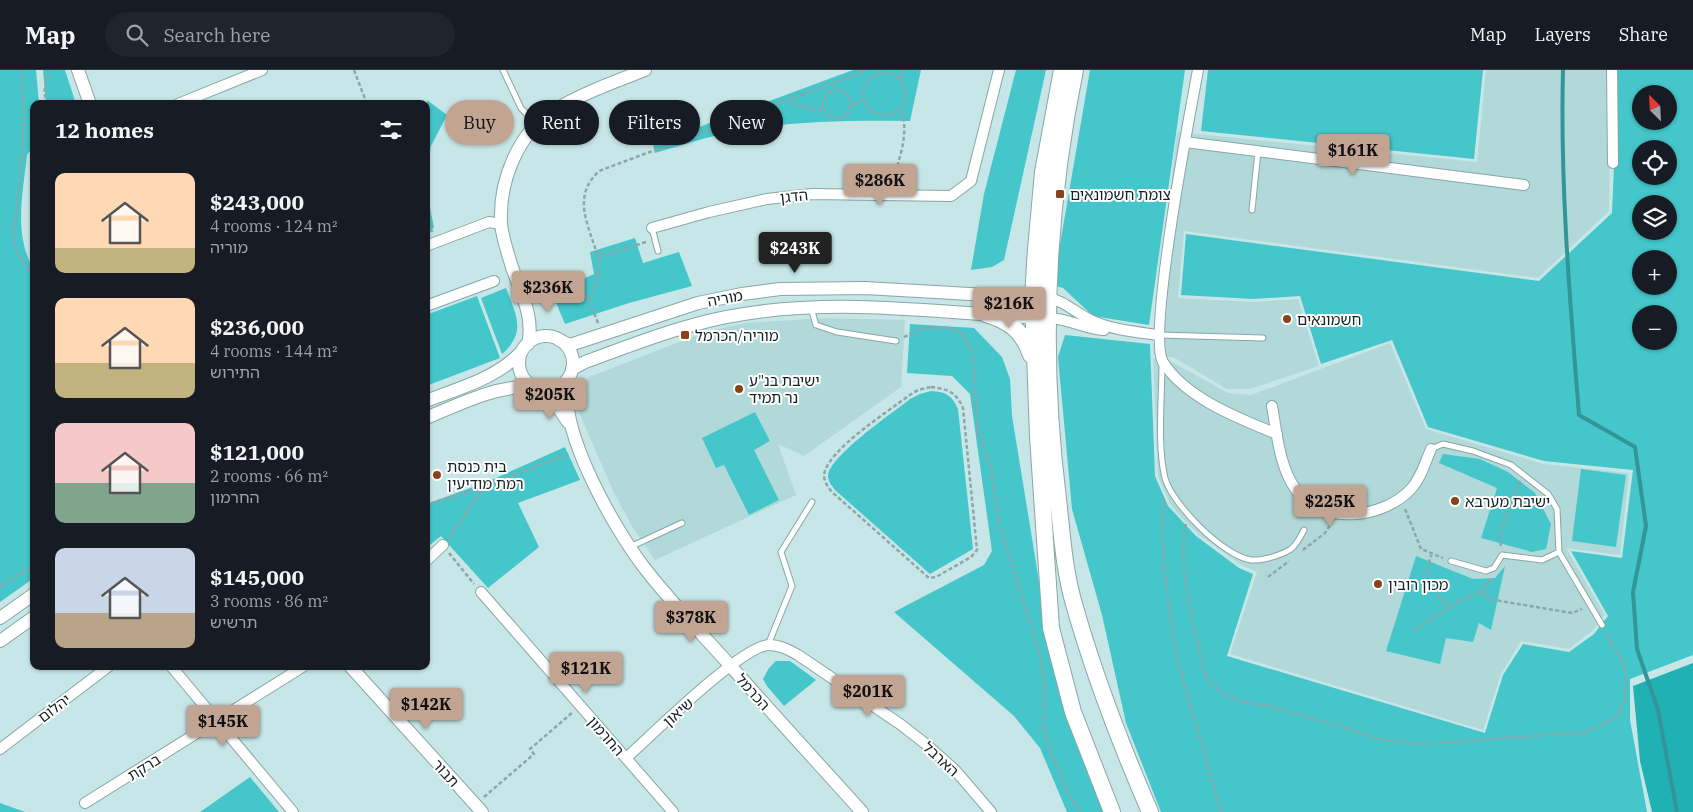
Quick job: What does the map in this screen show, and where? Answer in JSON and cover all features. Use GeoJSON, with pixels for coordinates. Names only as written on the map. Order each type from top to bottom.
{"type":"FeatureCollection","features":[{"type":"Feature","properties":{"kind":"main road"},"geometry":{"type":"LineString","coordinates":[[1062,70],[1043,172],[1040,298],[1054,471],[1074,604],[1114,724],[1150,812]]}},
{"type":"Feature","properties":{"kind":"main road"},"geometry":{"type":"LineString","coordinates":[[1040,298],[1050,249],[1058,160],[1075,70]]}},
{"type":"Feature","properties":{"kind":"main road"},"geometry":{"type":"LineString","coordinates":[[986,314],[1016,327],[1028,344],[1034,368],[1051,628],[1073,712],[1112,812]]}},
{"type":"Feature","properties":{"kind":"main road"},"geometry":{"type":"LineString","coordinates":[[1034,368],[1041,318]]}},
{"type":"Feature","properties":{"kind":"street"},"geometry":{"type":"LineString","coordinates":[[78,70],[89,100]]}},
{"type":"Feature","properties":{"kind":"street"},"geometry":{"type":"LineString","coordinates":[[188,100],[262,70]]}},
{"type":"Feature","properties":{"kind":"street"},"geometry":{"type":"LineString","coordinates":[[573,100],[586,93],[645,70]]}},
{"type":"Feature","properties":{"kind":"street","name":"הדגן"},"geometry":{"type":"LineString","coordinates":[[652,228],[767,199],[821,194],[951,196],[971,181],[999,70]]}},
{"type":"Feature","properties":{"kind":"street"},"geometry":{"type":"LineString","coordinates":[[1198,70],[1175,201],[1158,335],[1162,360],[1171,372],[1198,395],[1233,416],[1277,434]]}},
{"type":"Feature","properties":{"kind":"street"},"geometry":{"type":"LineString","coordinates":[[1612,70],[1613,163]]}},
{"type":"Feature","properties":{"kind":"street"},"geometry":{"type":"LineString","coordinates":[[524,141],[512,163],[502,202],[501,224],[510,260],[526,305],[531,332],[526,347],[520,356],[520,369],[525,380],[537,388]]}},
{"type":"Feature","properties":{"kind":"street"},"geometry":{"type":"LineString","coordinates":[[1185,142],[1524,185]]}},
{"type":"Feature","properties":{"kind":"street"},"geometry":{"type":"LineString","coordinates":[[431,244],[489,222],[501,224]]}},
{"type":"Feature","properties":{"kind":"street"},"geometry":{"type":"LineString","coordinates":[[430,305],[494,281]]}},
{"type":"Feature","properties":{"kind":"street","name":"מוריה"},"geometry":{"type":"LineString","coordinates":[[555,339],[570,345],[698,303],[780,289],[857,288],[1040,298]]}},
{"type":"Feature","properties":{"kind":"street"},"geometry":{"type":"LineString","coordinates":[[1040,298],[1062,301],[1093,322],[1122,330]]}},
{"type":"Feature","properties":{"kind":"street"},"geometry":{"type":"LineString","coordinates":[[430,416],[495,392],[521,386],[558,388],[571,373],[570,352],[542,329],[526,305]]}},
{"type":"Feature","properties":{"kind":"street","name":"מוריה"},"geometry":{"type":"LineString","coordinates":[[571,373],[585,362],[703,322],[745,313],[810,307],[1041,318]]}},
{"type":"Feature","properties":{"kind":"street"},"geometry":{"type":"LineString","coordinates":[[1041,318],[1066,320],[1094,329],[1122,330],[1158,335]]}},
{"type":"Feature","properties":{"kind":"street"},"geometry":{"type":"LineString","coordinates":[[430,399],[488,376],[506,366],[526,347],[542,337],[555,339]]}},
{"type":"Feature","properties":{"kind":"street","name":"הכרמל"},"geometry":{"type":"LineString","coordinates":[[571,373],[566,390],[566,400],[578,444]]}},
{"type":"Feature","properties":{"kind":"street","name":"הכרמל"},"geometry":{"type":"LineString","coordinates":[[537,388],[559,409],[578,444],[599,493],[630,547],[666,595],[862,812]]}},
{"type":"Feature","properties":{"kind":"street"},"geometry":{"type":"LineString","coordinates":[[1272,406],[1287,476],[1297,492],[1312,504],[1332,514],[1367,513],[1400,498],[1420,476],[1431,449]]}},
{"type":"Feature","properties":{"kind":"street"},"geometry":{"type":"LineString","coordinates":[[430,557],[443,545]]}},
{"type":"Feature","properties":{"kind":"street","name":"החרמון"},"geometry":{"type":"LineString","coordinates":[[482,592],[672,812]]}},
{"type":"Feature","properties":{"kind":"street"},"geometry":{"type":"LineString","coordinates":[[0,618],[30,597]]}},
{"type":"Feature","properties":{"kind":"street"},"geometry":{"type":"LineString","coordinates":[[0,642],[30,620]]}},
{"type":"Feature","properties":{"kind":"street"},"geometry":{"type":"LineString","coordinates":[[730,666],[752,651],[768,645]]}},
{"type":"Feature","properties":{"kind":"street","name":"הארבל"},"geometry":{"type":"LineString","coordinates":[[768,645],[784,648],[798,654],[900,724],[955,770],[991,812]]}},
{"type":"Feature","properties":{"kind":"street","name":"שיאון"},"geometry":{"type":"LineString","coordinates":[[626,758],[730,666]]}},
{"type":"Feature","properties":{"kind":"street","name":"יהלום"},"geometry":{"type":"LineString","coordinates":[[0,749],[104,670]]}},
{"type":"Feature","properties":{"kind":"street"},"geometry":{"type":"LineString","coordinates":[[174,670],[293,812]]}},
{"type":"Feature","properties":{"kind":"street","name":"ברקת"},"geometry":{"type":"LineString","coordinates":[[85,803],[298,670]]}},
{"type":"Feature","properties":{"kind":"street","name":"תבור"},"geometry":{"type":"LineString","coordinates":[[354,670],[478,808]]}},
{"type":"Feature","properties":{"kind":"lane"},"geometry":{"type":"LineString","coordinates":[[504,70],[520,108],[524,112]]}},
{"type":"Feature","properties":{"kind":"lane"},"geometry":{"type":"LineString","coordinates":[[1252,210],[1258,151]]}},
{"type":"Feature","properties":{"kind":"lane"},"geometry":{"type":"LineString","coordinates":[[652,228],[658,251]]}},
{"type":"Feature","properties":{"kind":"lane"},"geometry":{"type":"LineString","coordinates":[[810,307],[816,325],[837,332],[896,341]]}},
{"type":"Feature","properties":{"kind":"lane"},"geometry":{"type":"LineString","coordinates":[[1158,335],[1263,338]]}},
{"type":"Feature","properties":{"kind":"lane"},"geometry":{"type":"LineString","coordinates":[[1162,360],[1162,462],[1165,479],[1172,495],[1188,516],[1212,538],[1239,555],[1252,560],[1274,556],[1292,548],[1304,530]]}},
{"type":"Feature","properties":{"kind":"lane"},"geometry":{"type":"LineString","coordinates":[[1431,449],[1443,444],[1473,451],[1511,465],[1548,494],[1557,509],[1559,552],[1602,625]]}},
{"type":"Feature","properties":{"kind":"lane"},"geometry":{"type":"LineString","coordinates":[[768,645],[792,586],[781,552],[812,502]]}},
{"type":"Feature","properties":{"kind":"lane"},"geometry":{"type":"LineString","coordinates":[[630,547],[682,523]]}},
{"type":"Feature","properties":{"kind":"lane"},"geometry":{"type":"LineString","coordinates":[[1450,561],[1486,571],[1494,568],[1502,555],[1542,560],[1559,552]]}},
{"type":"Feature","properties":{"kind":"path"},"geometry":{"type":"LineString","coordinates":[[21,70],[24,125],[17,211],[13,230],[15,246],[23,263],[30,270]]}},
{"type":"Feature","properties":{"kind":"path"},"geometry":{"type":"LineString","coordinates":[[47,100],[44,93],[49,70]]}},
{"type":"Feature","properties":{"kind":"path"},"geometry":{"type":"LineString","coordinates":[[354,70],[365,100]]}},
{"type":"Feature","properties":{"kind":"path"},"geometry":{"type":"LineString","coordinates":[[603,334],[588,298],[596,288],[600,276],[598,258],[583,205],[584,188],[599,171],[868,70]]}},
{"type":"Feature","properties":{"kind":"path"},"geometry":{"type":"LineString","coordinates":[[900,80],[903,70]]}},
{"type":"Feature","properties":{"kind":"path"},"geometry":{"type":"LineString","coordinates":[[877,74],[894,75],[900,80],[905,93],[900,107],[889,114],[882,115],[872,112],[864,100],[864,86],[877,74]]}},
{"type":"Feature","properties":{"kind":"path"},"geometry":{"type":"LineString","coordinates":[[851,105],[848,96],[834,91],[826,96],[824,101],[825,111],[829,116],[838,118],[846,115],[851,105],[864,100]]}},
{"type":"Feature","properties":{"kind":"path"},"geometry":{"type":"LineString","coordinates":[[788,100],[799,106],[825,111]]}},
{"type":"Feature","properties":{"kind":"path"},"geometry":{"type":"LineString","coordinates":[[889,194],[905,132],[905,122],[900,107]]}},
{"type":"Feature","properties":{"kind":"path"},"geometry":{"type":"LineString","coordinates":[[598,258],[655,240]]}},
{"type":"Feature","properties":{"kind":"path"},"geometry":{"type":"LineString","coordinates":[[896,341],[920,329],[946,327],[961,333],[972,350],[978,431],[991,468],[999,523],[1040,655],[1044,682],[1044,728],[1053,759],[1069,795],[1080,812]]}},
{"type":"Feature","properties":{"kind":"path"},"geometry":{"type":"LineString","coordinates":[[931,387],[947,388],[958,397],[964,417],[978,550],[964,561],[936,577],[929,578],[832,492],[825,482],[824,474],[836,452],[908,396],[918,390],[931,387]]}},
{"type":"Feature","properties":{"kind":"path"},"geometry":{"type":"LineString","coordinates":[[430,504],[484,486],[578,444]]}},
{"type":"Feature","properties":{"kind":"path"},"geometry":{"type":"LineString","coordinates":[[1502,555],[1499,536],[1516,488],[1524,474]]}},
{"type":"Feature","properties":{"kind":"path"},"geometry":{"type":"LineString","coordinates":[[1165,479],[1162,526],[1165,578],[1176,655],[1221,812]]}},
{"type":"Feature","properties":{"kind":"path"},"geometry":{"type":"LineString","coordinates":[[482,592],[443,545],[484,486]]}},
{"type":"Feature","properties":{"kind":"path"},"geometry":{"type":"LineString","coordinates":[[1400,498],[1421,549],[1450,561]]}},
{"type":"Feature","properties":{"kind":"path"},"geometry":{"type":"LineString","coordinates":[[1188,516],[1183,542],[1184,571],[1203,669],[1209,680],[1220,692],[1240,701],[1274,707],[1381,739],[1420,744],[1584,732],[1617,717],[1625,701],[1624,664],[1602,625]]}},
{"type":"Feature","properties":{"kind":"path"},"geometry":{"type":"LineString","coordinates":[[1432,553],[1427,564],[1427,577],[1432,588],[1449,607]]}},
{"type":"Feature","properties":{"kind":"path"},"geometry":{"type":"LineString","coordinates":[[0,587],[30,567]]}},
{"type":"Feature","properties":{"kind":"path"},"geometry":{"type":"LineString","coordinates":[[1412,630],[1449,607],[1482,591],[1490,582],[1494,568]]}},
{"type":"Feature","properties":{"kind":"path"},"geometry":{"type":"LineString","coordinates":[[1482,591],[1487,598],[1494,600],[1572,613],[1590,606]]}},
{"type":"Feature","properties":{"kind":"path"},"geometry":{"type":"LineString","coordinates":[[478,808],[534,754],[530,749],[580,706]]}},
{"type":"Feature","properties":{"kind":"shaded area"},"geometry":{"type":"Polygon","coordinates":[[[0,70],[36,70],[39,100],[30,100],[30,151],[27,155],[21,214],[23,242],[30,261],[30,581],[0,602],[0,70]]]}},
{"type":"Feature","properties":{"kind":"shaded area"},"geometry":{"type":"Polygon","coordinates":[[[43,70],[65,70],[75,100],[46,100],[43,70]]]}},
{"type":"Feature","properties":{"kind":"shaded area"},"geometry":{"type":"Polygon","coordinates":[[[853,70],[921,70],[910,121],[837,121],[783,125],[783,100],[772,100],[853,70]]]}},
{"type":"Feature","properties":{"kind":"shaded area"},"geometry":{"type":"Polygon","coordinates":[[[1016,70],[1046,70],[1004,260],[992,267],[971,270],[984,194],[1016,70]]]}},
{"type":"Feature","properties":{"kind":"shaded area"},"geometry":{"type":"Polygon","coordinates":[[[1090,70],[1185,70],[1149,325],[1093,316],[1063,288],[1056,286],[1057,262],[1090,70]]]}},
{"type":"Feature","properties":{"kind":"shaded area"},"geometry":{"type":"Polygon","coordinates":[[[1208,70],[1483,70],[1474,159],[1201,131],[1208,70]]]}},
{"type":"Feature","properties":{"kind":"shaded area"},"geometry":{"type":"Polygon","coordinates":[[[1486,70],[1611,70],[1609,211],[1538,278],[1184,231],[1178,298],[1253,302],[1298,299],[1319,366],[1250,389],[1227,389],[1175,358],[1153,354],[1177,132],[1477,162],[1486,70]]]}},
{"type":"Feature","properties":{"kind":"shaded area"},"geometry":{"type":"Polygon","coordinates":[[[1618,70],[1693,70],[1693,655],[1630,679],[1630,720],[1647,812],[1161,812],[1126,723],[1102,615],[1072,509],[1058,357],[1065,335],[1150,344],[1155,476],[1168,506],[1196,536],[1239,568],[1253,574],[1227,656],[1485,733],[1503,675],[1523,644],[1569,652],[1594,634],[1608,616],[1571,551],[1622,558],[1633,470],[1544,461],[1428,427],[1392,340],[1321,364],[1300,296],[1253,299],[1181,295],[1186,234],[1539,281],[1612,213],[1618,70]]]}},
{"type":"Feature","properties":{"kind":"shaded area"},"geometry":{"type":"Polygon","coordinates":[[[430,102],[445,114],[445,119],[430,150],[430,102]]]}},
{"type":"Feature","properties":{"kind":"shaded area"},"geometry":{"type":"Polygon","coordinates":[[[710,123],[710,137],[700,140],[700,127],[710,123]]]}},
{"type":"Feature","properties":{"kind":"shaded area"},"geometry":{"type":"Polygon","coordinates":[[[653,145],[681,145],[655,153],[653,145]]]}},
{"type":"Feature","properties":{"kind":"shaded area"},"geometry":{"type":"Polygon","coordinates":[[[430,208],[434,228],[430,230],[430,208]]]}},
{"type":"Feature","properties":{"kind":"shaded area"},"geometry":{"type":"Polygon","coordinates":[[[635,238],[643,263],[679,252],[692,286],[629,303],[565,324],[552,293],[594,274],[590,252],[635,238]]]}},
{"type":"Feature","properties":{"kind":"shaded area"},"geometry":{"type":"Polygon","coordinates":[[[506,288],[516,315],[517,331],[510,346],[502,354],[481,298],[506,288]]]}},
{"type":"Feature","properties":{"kind":"shaded area"},"geometry":{"type":"Polygon","coordinates":[[[477,296],[500,358],[430,384],[430,314],[477,296]]]}},
{"type":"Feature","properties":{"kind":"shaded area","name":"ישיבת בנ\"ע נר תמיד"},"geometry":{"type":"Polygon","coordinates":[[[825,318],[905,320],[901,387],[804,456],[778,444],[796,495],[655,560],[633,528],[614,493],[578,410],[578,390],[589,377],[705,332],[745,323],[825,318]]]}},
{"type":"Feature","properties":{"kind":"shaded area"},"geometry":{"type":"Polygon","coordinates":[[[910,324],[974,328],[1002,357],[1010,379],[1012,416],[1046,624],[1109,812],[1067,812],[1040,748],[1014,716],[894,612],[984,565],[992,551],[970,394],[952,376],[907,373],[910,324]]]}},
{"type":"Feature","properties":{"kind":"shaded area"},"geometry":{"type":"Polygon","coordinates":[[[1390,343],[1426,429],[1544,464],[1629,473],[1620,555],[1566,548],[1605,615],[1592,631],[1569,649],[1521,641],[1501,674],[1483,730],[1230,654],[1257,572],[1241,565],[1198,534],[1170,504],[1158,476],[1153,358],[1172,362],[1228,393],[1251,395],[1390,343]]]}},
{"type":"Feature","properties":{"kind":"shaded area"},"geometry":{"type":"Polygon","coordinates":[[[931,391],[948,395],[958,409],[973,549],[930,574],[835,490],[829,482],[828,476],[831,467],[839,457],[863,435],[910,399],[931,391]]]}},
{"type":"Feature","properties":{"kind":"shaded area"},"geometry":{"type":"Polygon","coordinates":[[[755,412],[770,441],[754,450],[779,500],[749,515],[724,465],[716,468],[702,438],[755,412]]]}},
{"type":"Feature","properties":{"kind":"shaded area"},"geometry":{"type":"Polygon","coordinates":[[[565,447],[580,480],[518,503],[539,547],[488,588],[441,536],[430,545],[430,503],[487,482],[565,447]]]}},
{"type":"Feature","properties":{"kind":"shaded area"},"geometry":{"type":"Polygon","coordinates":[[[1443,454],[1480,459],[1508,472],[1535,493],[1551,524],[1546,549],[1532,552],[1481,538],[1497,488],[1439,463],[1443,454]]]}},
{"type":"Feature","properties":{"kind":"shaded area"},"geometry":{"type":"Polygon","coordinates":[[[1581,469],[1626,475],[1616,547],[1572,541],[1581,469]]]}},
{"type":"Feature","properties":{"kind":"shaded area"},"geometry":{"type":"Polygon","coordinates":[[[1416,556],[1473,579],[1495,578],[1505,566],[1491,630],[1479,623],[1473,642],[1446,638],[1440,664],[1386,651],[1416,556]]]}},
{"type":"Feature","properties":{"kind":"shaded area"},"geometry":{"type":"Polygon","coordinates":[[[776,661],[790,661],[816,680],[784,706],[763,679],[769,668],[776,661]]]}},
{"type":"Feature","properties":{"kind":"shaded area"},"geometry":{"type":"Polygon","coordinates":[[[1693,663],[1693,812],[1652,812],[1640,761],[1633,686],[1693,663]]]}},
{"type":"Feature","properties":{"kind":"shaded area"},"geometry":{"type":"Polygon","coordinates":[[[250,777],[279,812],[200,812],[250,777]]]}},
{"type":"Feature","properties":{"kind":"shaded area"},"geometry":{"type":"Polygon","coordinates":[[[0,803],[25,812],[0,812],[0,803]]]}},
{"type":"Feature","properties":{"kind":"waterway"},"geometry":{"type":"LineString","coordinates":[[1563,70],[1564,200],[1579,415],[1635,447],[1646,526],[1633,592],[1637,649],[1658,710],[1677,812]]}},
{"type":"Feature","properties":{"kind":"place","name":"צומת חשמונאים"},"geometry":{"type":"Point","coordinates":[1060,194]}},
{"type":"Feature","properties":{"kind":"place","name":"חשמונאים"},"geometry":{"type":"Point","coordinates":[1287,319]}},
{"type":"Feature","properties":{"kind":"place","name":"מוריה/הכרמל"},"geometry":{"type":"Point","coordinates":[685,335]}},
{"type":"Feature","properties":{"kind":"place","name":"ישיבת בנ\"ע נר תמיד"},"geometry":{"type":"Point","coordinates":[739,389]}},
{"type":"Feature","properties":{"kind":"place","name":"בית כנסת רמת מודיעין"},"geometry":{"type":"Point","coordinates":[437,475]}},
{"type":"Feature","properties":{"kind":"place","name":"ישיבת מערבא"},"geometry":{"type":"Point","coordinates":[1455,501]}},
{"type":"Feature","properties":{"kind":"place","name":"מכון רובין"},"geometry":{"type":"Point","coordinates":[1378,584]}}]}
